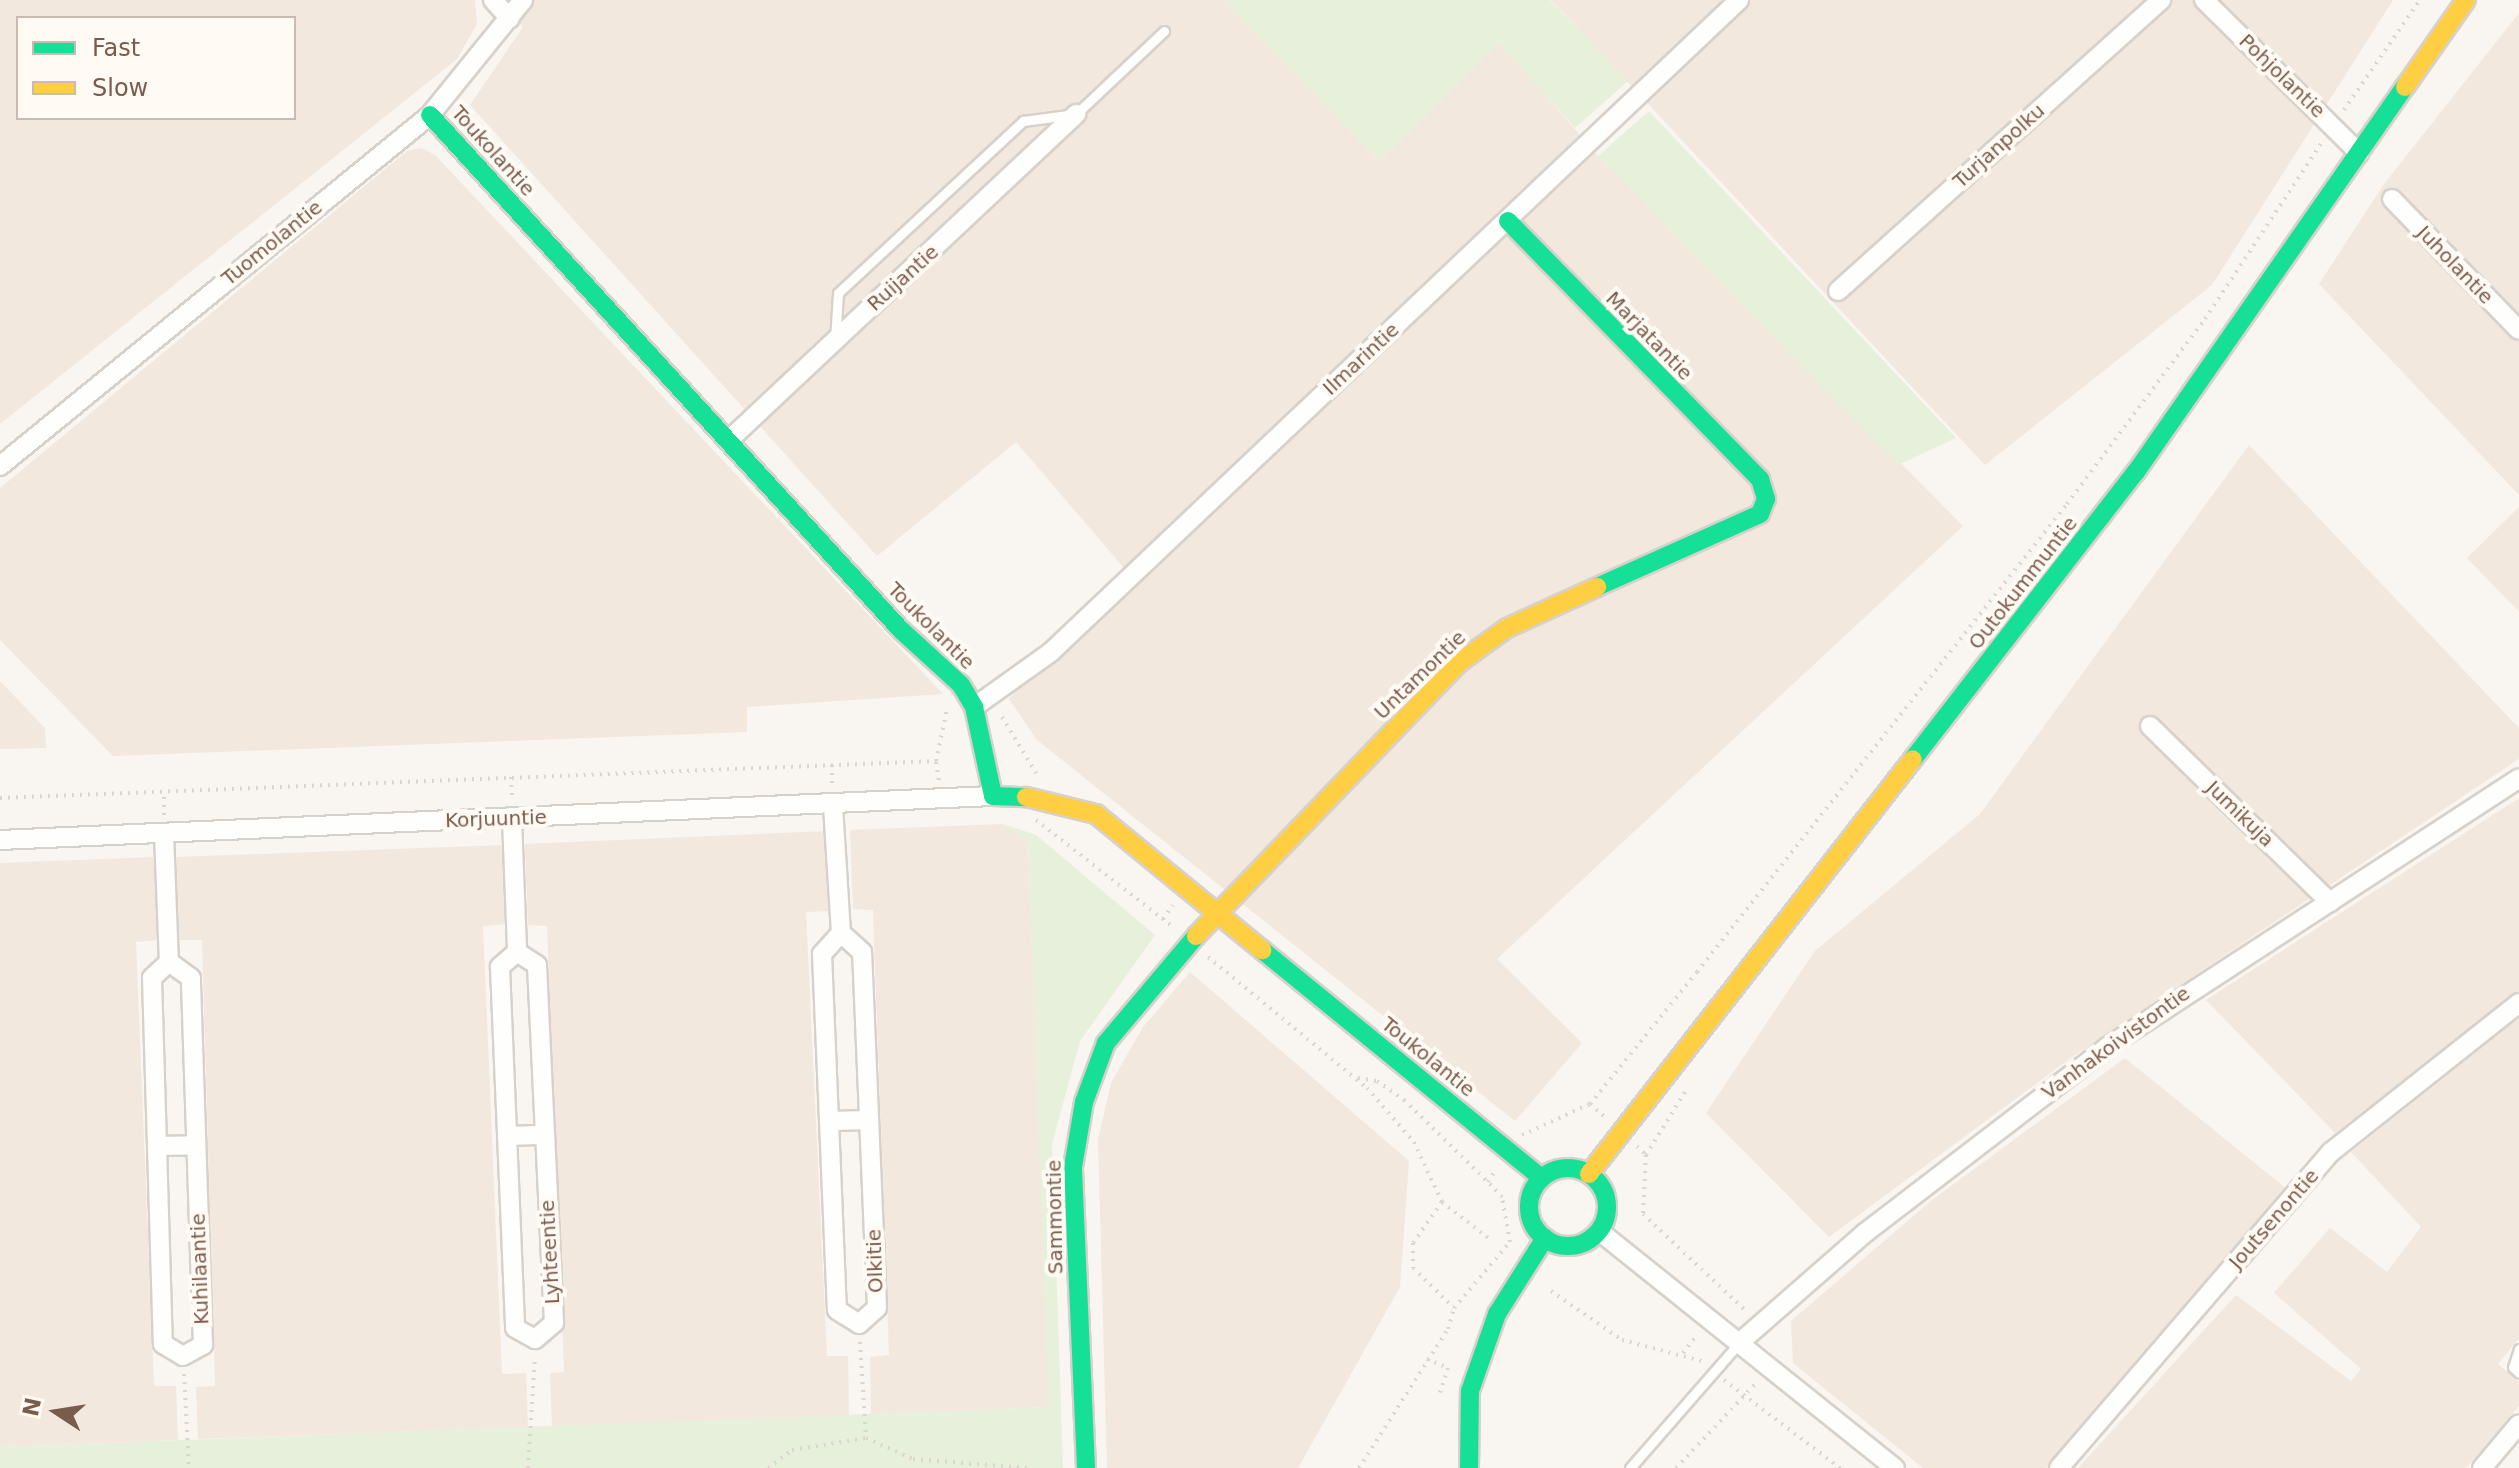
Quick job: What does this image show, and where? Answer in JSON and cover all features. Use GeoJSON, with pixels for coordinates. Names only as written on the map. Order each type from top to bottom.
{"type":"FeatureCollection","features":[{"type":"Feature","properties":{"kind":"street"},"geometry":{"type":"LineString","coordinates":[[493,0],[510,19]]}},
{"type":"Feature","properties":{"kind":"street","name":"Tuomolantie"},"geometry":{"type":"LineString","coordinates":[[0,466],[430,115],[523,0]]}},
{"type":"Feature","properties":{"kind":"street","name":"Ilmarintie"},"geometry":{"type":"LineString","coordinates":[[974,707],[1051,652],[1739,0]]}},
{"type":"Feature","properties":{"kind":"street","name":"Turjanpolku"},"geometry":{"type":"LineString","coordinates":[[1838,291],[2161,0]]}},
{"type":"Feature","properties":{"kind":"street","name":"Pohjolantie"},"geometry":{"type":"LineString","coordinates":[[2204,0],[2359,153]]}},
{"type":"Feature","properties":{"kind":"street","name":"Outokummuntie"},"geometry":{"type":"LineString","coordinates":[[1589,1174],[2136,472],[2466,0]]}},
{"type":"Feature","properties":{"kind":"street","name":"Ruijantie"},"geometry":{"type":"LineString","coordinates":[[728,441],[1047,148],[1076,114]]}},
{"type":"Feature","properties":{"kind":"street","name":"Toukolantie"},"geometry":{"type":"LineString","coordinates":[[430,115],[728,441],[961,685],[974,707],[993,796],[1047,798],[1096,814],[1214,914],[1542,1178]]}},
{"type":"Feature","properties":{"kind":"street","name":"Juholantie"},"geometry":{"type":"LineString","coordinates":[[2392,199],[2519,330]]}},
{"type":"Feature","properties":{"kind":"street","name":"Marjatantie"},"geometry":{"type":"LineString","coordinates":[[1508,221],[1760,479]]}},
{"type":"Feature","properties":{"kind":"street","name":"Untamontie"},"geometry":{"type":"LineString","coordinates":[[1214,914],[1460,662],[1507,628],[1760,514],[1766,499],[1760,479]]}},
{"type":"Feature","properties":{"kind":"street","name":"Jumikuja"},"geometry":{"type":"LineString","coordinates":[[2150,726],[2330,902]]}},
{"type":"Feature","properties":{"kind":"street","name":"Vanhakoivistontie"},"geometry":{"type":"LineString","coordinates":[[1738,1344],[1865,1233],[2107,1047],[2519,778]]}},
{"type":"Feature","properties":{"kind":"street","name":"Korjuuntie"},"geometry":{"type":"LineString","coordinates":[[0,840],[833,806],[993,796]]}},
{"type":"Feature","properties":{"kind":"street"},"geometry":{"type":"LineString","coordinates":[[833,806],[841,933]]}},
{"type":"Feature","properties":{"kind":"street","name":"Lyhteentie"},"geometry":{"type":"LineString","coordinates":[[512,819],[517,952]]}},
{"type":"Feature","properties":{"kind":"street","name":"Kuhilaantie"},"geometry":{"type":"LineString","coordinates":[[164,834],[169,962],[152,978],[163,1344],[183,1356],[203,1345],[191,978],[169,962]]}},
{"type":"Feature","properties":{"kind":"street","name":"Sammontie"},"geometry":{"type":"LineString","coordinates":[[1086,1468],[1073,1167],[1084,1102],[1106,1043],[1130,1009],[1214,914]]}},
{"type":"Feature","properties":{"kind":"street","name":"Olkitie"},"geometry":{"type":"LineString","coordinates":[[841,933],[862,952],[869,1120],[877,1308],[859,1324],[837,1310],[822,954],[841,933]]}},
{"type":"Feature","properties":{"kind":"street","name":"Lyhteentie"},"geometry":{"type":"LineString","coordinates":[[517,952],[537,965],[554,1323],[535,1339],[515,1328],[500,967],[517,952]]}},
{"type":"Feature","properties":{"kind":"street","name":"Joutsenontie"},"geometry":{"type":"LineString","coordinates":[[2059,1468],[2331,1152],[2519,1003]]}},
{"type":"Feature","properties":{"kind":"street"},"geometry":{"type":"LineString","coordinates":[[829,1121],[869,1120]]}},
{"type":"Feature","properties":{"kind":"street"},"geometry":{"type":"LineString","coordinates":[[507,1136],[545,1135]]}},
{"type":"Feature","properties":{"kind":"street"},"geometry":{"type":"LineString","coordinates":[[157,1146],[196,1145]]}},
{"type":"Feature","properties":{"kind":"street"},"geometry":{"type":"LineString","coordinates":[[1565,1168],[1589,1174],[1605,1194],[1599,1231],[1567,1246],[1545,1238],[1530,1216],[1542,1178],[1565,1168]]}},
{"type":"Feature","properties":{"kind":"street"},"geometry":{"type":"LineString","coordinates":[[1599,1231],[1895,1468]]}},
{"type":"Feature","properties":{"kind":"street"},"geometry":{"type":"LineString","coordinates":[[1469,1468],[1470,1391],[1497,1314],[1545,1238]]}},
{"type":"Feature","properties":{"kind":"street"},"geometry":{"type":"LineString","coordinates":[[2482,1468],[2519,1424]]}},
{"type":"Feature","properties":{"kind":"lane"},"geometry":{"type":"LineString","coordinates":[[835,340],[838,293],[1023,121],[1076,114],[1164,31]]}},
{"type":"Feature","properties":{"kind":"lane"},"geometry":{"type":"LineString","coordinates":[[1630,1468],[1738,1344]]}},
{"type":"Feature","properties":{"kind":"lane"},"geometry":{"type":"LineString","coordinates":[[2519,1349],[2513,1367],[2519,1373]]}},
{"type":"Feature","properties":{"kind":"path"},"geometry":{"type":"LineString","coordinates":[[1488,1182],[1509,1151],[1550,1116],[1590,1104],[2067,504],[2205,319],[2420,0]]}},
{"type":"Feature","properties":{"kind":"path"},"geometry":{"type":"LineString","coordinates":[[0,798],[936,761],[949,696],[961,685]]}},
{"type":"Feature","properties":{"kind":"path"},"geometry":{"type":"LineString","coordinates":[[1355,1078],[1377,1081],[1404,1100],[1488,1182],[1502,1197],[1510,1242],[1454,1308],[1427,1359],[1359,1468]]}},
{"type":"Feature","properties":{"kind":"path"},"geometry":{"type":"LineString","coordinates":[[1646,1155],[1690,1084]]}},
{"type":"Feature","properties":{"kind":"path"},"geometry":{"type":"LineString","coordinates":[[1442,1202],[1413,1243],[1413,1268],[1454,1308]]}},
{"type":"Feature","properties":{"kind":"path"},"geometry":{"type":"LineString","coordinates":[[859,1324],[866,1438]]}},
{"type":"Feature","properties":{"kind":"path"},"geometry":{"type":"LineString","coordinates":[[528,1468],[535,1339]]}},
{"type":"Feature","properties":{"kind":"path"},"geometry":{"type":"LineString","coordinates":[[183,1356],[190,1467]]}},
{"type":"Feature","properties":{"kind":"path"},"geometry":{"type":"LineString","coordinates":[[1427,1359],[1448,1368],[1440,1393]]}},
{"type":"Feature","properties":{"kind":"path"},"geometry":{"type":"LineString","coordinates":[[768,1468],[792,1450],[866,1438],[913,1459],[1027,1468]]}},
{"type":"Feature","properties":{"kind":"shaded area"},"geometry":{"type":"Polygon","coordinates":[[[0,0],[475,0],[477,24],[457,59],[0,424],[0,0]]]}},
{"type":"Feature","properties":{"kind":"shaded area"},"geometry":{"type":"Polygon","coordinates":[[[499,0],[1224,0],[1379,161],[1499,41],[1598,156],[1963,526],[1497,959],[1582,1043],[1515,1121],[1037,740],[1009,699],[1124,568],[1016,442],[877,556],[470,105],[523,27],[499,0]]]}},
{"type":"Feature","properties":{"kind":"shaded area"},"geometry":{"type":"Polygon","coordinates":[[[1551,0],[2393,0],[2212,285],[1985,465],[1551,0]]]}},
{"type":"Feature","properties":{"kind":"shaded area"},"geometry":{"type":"Polygon","coordinates":[[[2519,13],[2519,495],[2319,284],[2384,184],[2519,13]]]}},
{"type":"Feature","properties":{"kind":"shaded area"},"geometry":{"type":"Polygon","coordinates":[[[422,148],[435,155],[943,694],[747,707],[747,732],[113,756],[0,640],[0,488],[407,151],[422,148]]]}},
{"type":"Feature","properties":{"kind":"shaded area"},"geometry":{"type":"Polygon","coordinates":[[[2249,445],[2519,728],[2519,759],[2072,1057],[1829,1237],[1706,1113],[1815,951],[1980,814],[2249,445]]]}},
{"type":"Feature","properties":{"kind":"shaded area"},"geometry":{"type":"Polygon","coordinates":[[[2519,507],[2519,612],[2467,558],[2519,507]]]}},
{"type":"Feature","properties":{"kind":"shaded area"},"geometry":{"type":"Polygon","coordinates":[[[0,681],[45,728],[46,748],[0,749],[0,681]]]}},
{"type":"Feature","properties":{"kind":"shaded area"},"geometry":{"type":"Polygon","coordinates":[[[2519,798],[2519,991],[2335,1133],[2206,1000],[2519,798]]]}},
{"type":"Feature","properties":{"kind":"shaded area"},"geometry":{"type":"Polygon","coordinates":[[[1003,824],[1028,842],[1049,1407],[871,1414],[870,1357],[889,1355],[873,910],[853,909],[850,830],[1003,824]]]}},
{"type":"Feature","properties":{"kind":"shaded area"},"geometry":{"type":"Polygon","coordinates":[[[828,831],[830,911],[806,912],[827,1356],[848,1356],[849,1415],[552,1427],[550,1373],[564,1372],[547,926],[528,925],[525,844],[828,831]]]}},
{"type":"Feature","properties":{"kind":"shaded area"},"geometry":{"type":"Polygon","coordinates":[[[503,845],[506,924],[483,926],[502,1374],[526,1373],[528,1427],[198,1439],[196,1387],[215,1386],[202,940],[179,940],[176,857],[503,845]]]}},
{"type":"Feature","properties":{"kind":"shaded area"},"geometry":{"type":"Polygon","coordinates":[[[156,857],[158,940],[136,942],[154,1386],[176,1386],[178,1440],[0,1447],[0,863],[156,857]]]}},
{"type":"Feature","properties":{"kind":"shaded area"},"geometry":{"type":"Polygon","coordinates":[[[1190,972],[1409,1161],[1400,1287],[1298,1468],[1107,1468],[1098,1140],[1111,1083],[1143,1027],[1190,972]]]}},
{"type":"Feature","properties":{"kind":"shaded area"},"geometry":{"type":"Polygon","coordinates":[[[2519,1018],[2519,1338],[2498,1364],[2519,1382],[2519,1406],[2466,1468],[2078,1468],[2236,1295],[2351,1381],[2361,1369],[2274,1293],[2330,1228],[2387,1272],[2421,1227],[2351,1152],[2519,1018]]]}},
{"type":"Feature","properties":{"kind":"shaded area"},"geometry":{"type":"Polygon","coordinates":[[[2125,1058],[2288,1190],[2046,1468],[1923,1468],[1793,1363],[1791,1321],[1932,1200],[2125,1058]]]}},
{"type":"Feature","properties":{"kind":"green space"},"geometry":{"type":"Polygon","coordinates":[[[1224,0],[1550,0],[1628,81],[1575,128],[1498,42],[1379,161],[1224,0]]]}},
{"type":"Feature","properties":{"kind":"green space"},"geometry":{"type":"Polygon","coordinates":[[[1649,111],[1956,438],[1898,465],[1598,156],[1649,111]]]}},
{"type":"Feature","properties":{"kind":"green space"},"geometry":{"type":"Polygon","coordinates":[[[1003,824],[1036,835],[1155,935],[1080,1041],[1052,1144],[1063,1468],[0,1468],[0,1447],[1048,1407],[1028,842],[1003,824]]]}},
{"type":"Feature","properties":{"kind":"traffic: fast"},"geometry":{"type":"LineString","coordinates":[[1913,759],[2136,472],[2405,87]]}},
{"type":"Feature","properties":{"kind":"traffic: fast"},"geometry":{"type":"LineString","coordinates":[[430,115],[901,630],[961,685],[974,707],[993,796],[1026,797]]}},
{"type":"Feature","properties":{"kind":"traffic: fast"},"geometry":{"type":"LineString","coordinates":[[1508,221],[1760,479],[1766,499],[1760,514],[1597,587]]}},
{"type":"Feature","properties":{"kind":"traffic: fast"},"geometry":{"type":"LineString","coordinates":[[1086,1468],[1073,1167],[1084,1102],[1106,1043],[1196,936]]}},
{"type":"Feature","properties":{"kind":"traffic: fast"},"geometry":{"type":"LineString","coordinates":[[1262,950],[1542,1178]]}},
{"type":"Feature","properties":{"kind":"traffic: fast"},"geometry":{"type":"LineString","coordinates":[[1568,1168],[1583,1171],[1600,1185],[1607,1207],[1604,1222],[1590,1239],[1568,1246],[1553,1243],[1536,1229],[1529,1207],[1532,1192],[1546,1175],[1568,1168]]}},
{"type":"Feature","properties":{"kind":"traffic: fast"},"geometry":{"type":"LineString","coordinates":[[1469,1468],[1470,1391],[1497,1314],[1545,1238]]}},
{"type":"Feature","properties":{"kind":"traffic: slow"},"geometry":{"type":"LineString","coordinates":[[2405,87],[2466,0]]}},
{"type":"Feature","properties":{"kind":"traffic: slow"},"geometry":{"type":"LineString","coordinates":[[1196,936],[1460,662],[1507,628],[1597,587]]}},
{"type":"Feature","properties":{"kind":"traffic: slow"},"geometry":{"type":"LineString","coordinates":[[1589,1174],[1913,759]]}},
{"type":"Feature","properties":{"kind":"traffic: slow"},"geometry":{"type":"LineString","coordinates":[[1026,797],[1096,814],[1262,950]]}}]}
